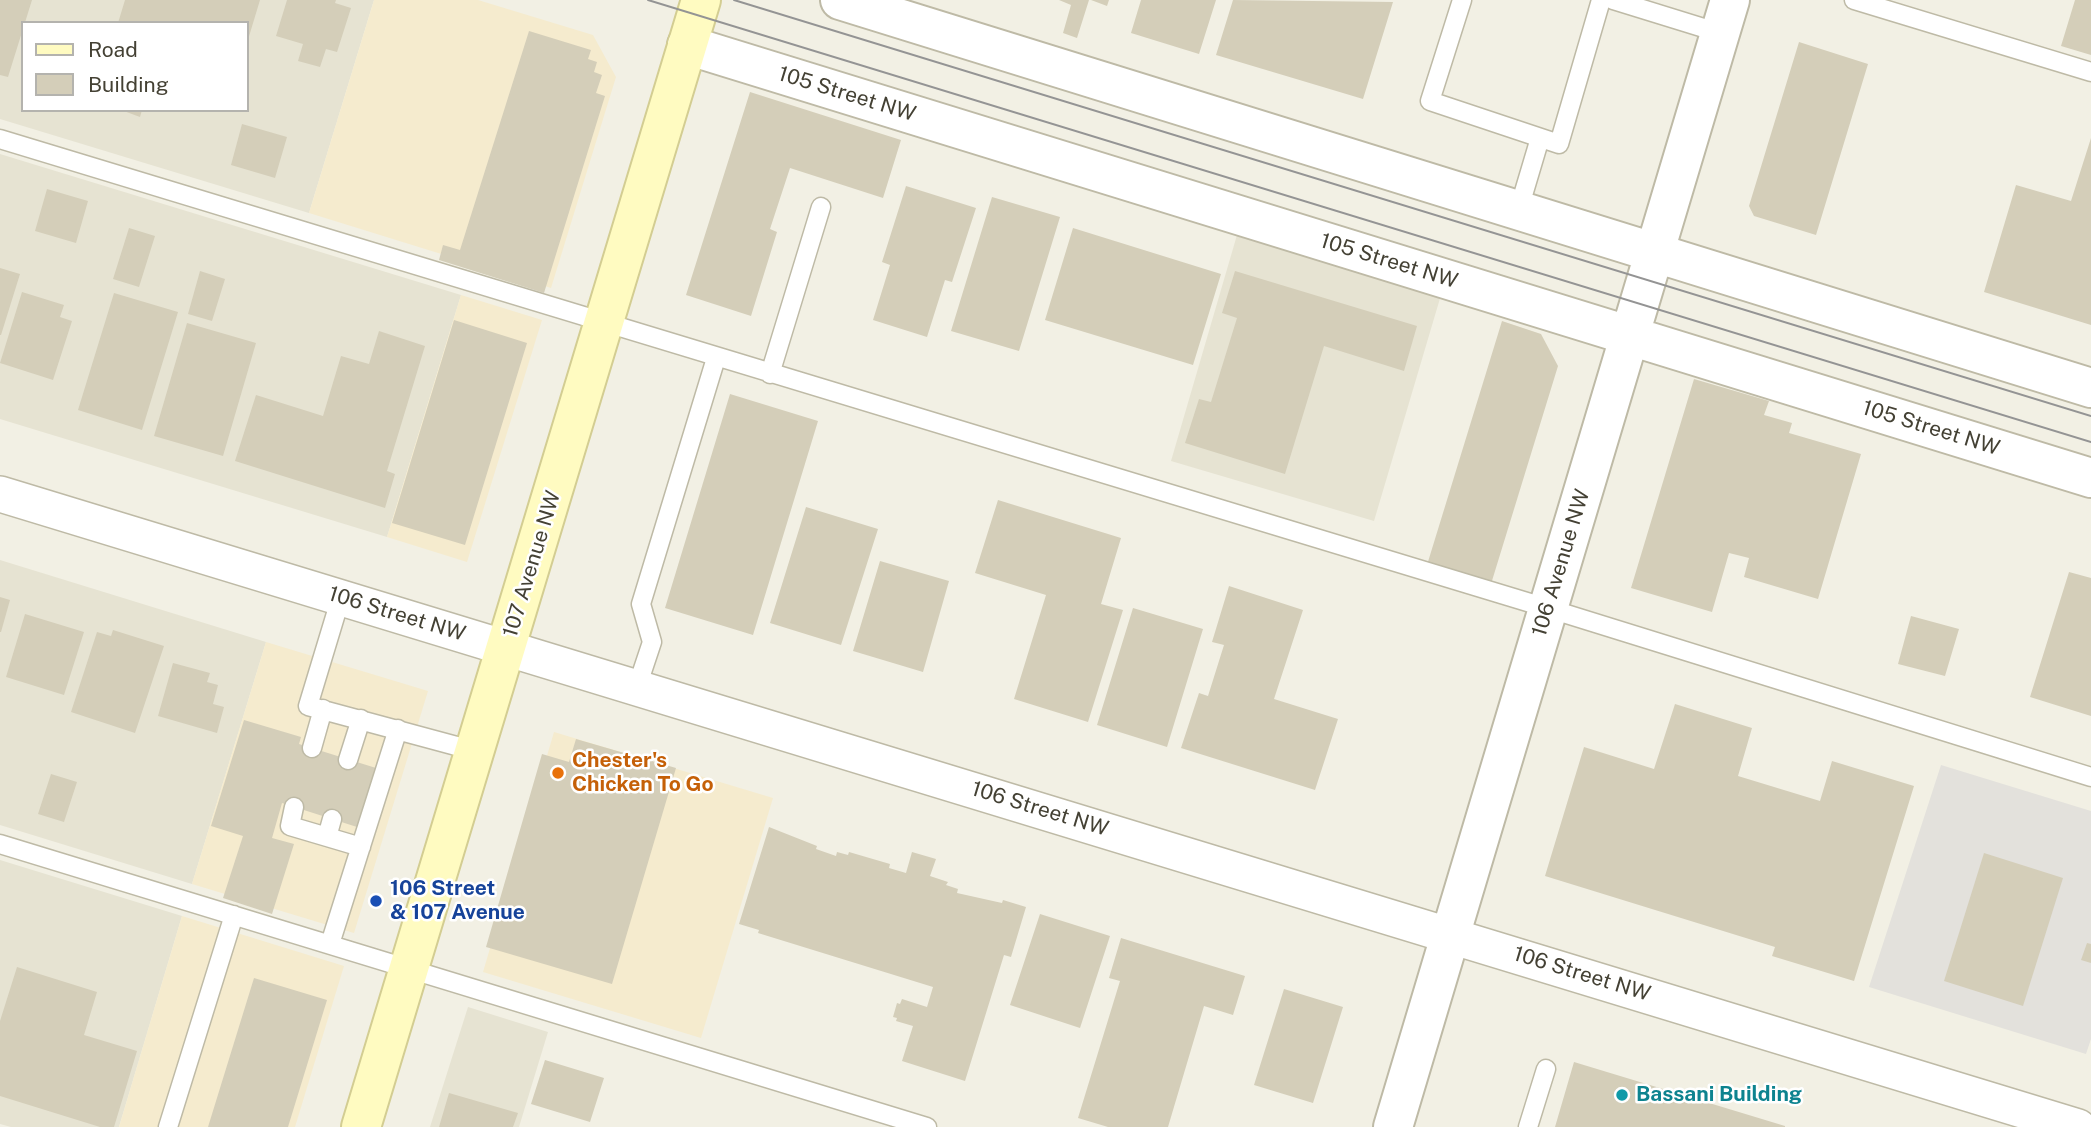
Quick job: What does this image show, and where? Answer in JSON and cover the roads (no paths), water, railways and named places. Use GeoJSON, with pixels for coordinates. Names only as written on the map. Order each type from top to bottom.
{"type":"FeatureCollection","features":[{"type":"Feature","properties":{"kind":"main road","name":"107 Avenue NW"},"geometry":{"type":"LineString","coordinates":[[361,1127],[701,0]]}},
{"type":"Feature","properties":{"kind":"street"},"geometry":{"type":"LineString","coordinates":[[851,2],[1655,255],[2091,388]]}},
{"type":"Feature","properties":{"kind":"street","name":"106 Avenue NW"},"geometry":{"type":"LineString","coordinates":[[1393,1127],[1725,17]]}},
{"type":"Feature","properties":{"kind":"street","name":"105 Street NW"},"geometry":{"type":"LineString","coordinates":[[687,45],[2091,478]]}},
{"type":"Feature","properties":{"kind":"street","name":"106 Street NW"},"geometry":{"type":"LineString","coordinates":[[0,494],[2078,1127]]}},
{"type":"Feature","properties":{"kind":"lane"},"geometry":{"type":"LineString","coordinates":[[1462,0],[1430,101],[1559,144],[1601,0]]}},
{"type":"Feature","properties":{"kind":"lane"},"geometry":{"type":"LineString","coordinates":[[1613,0],[1725,17]]}},
{"type":"Feature","properties":{"kind":"lane"},"geometry":{"type":"LineString","coordinates":[[1854,0],[2091,72]]}},
{"type":"Feature","properties":{"kind":"lane"},"geometry":{"type":"LineString","coordinates":[[1518,212],[1540,138]]}},
{"type":"Feature","properties":{"kind":"lane"},"geometry":{"type":"LineString","coordinates":[[0,139],[605,325],[1547,608],[2091,777]]}},
{"type":"Feature","properties":{"kind":"lane"},"geometry":{"type":"LineString","coordinates":[[770,374],[821,207]]}},
{"type":"Feature","properties":{"kind":"lane"},"geometry":{"type":"LineString","coordinates":[[637,687],[652,642],[641,604],[716,358]]}},
{"type":"Feature","properties":{"kind":"lane"},"geometry":{"type":"LineString","coordinates":[[341,597],[308,706],[475,751]]}},
{"type":"Feature","properties":{"kind":"lane"},"geometry":{"type":"LineString","coordinates":[[312,748],[323,709]]}},
{"type":"Feature","properties":{"kind":"lane"},"geometry":{"type":"LineString","coordinates":[[348,760],[361,719]]}},
{"type":"Feature","properties":{"kind":"lane"},"geometry":{"type":"LineString","coordinates":[[330,944],[398,729]]}},
{"type":"Feature","properties":{"kind":"lane"},"geometry":{"type":"LineString","coordinates":[[295,807],[290,826],[361,848]]}},
{"type":"Feature","properties":{"kind":"lane"},"geometry":{"type":"LineString","coordinates":[[327,837],[331,819]]}},
{"type":"Feature","properties":{"kind":"lane"},"geometry":{"type":"LineString","coordinates":[[0,844],[927,1127]]}},
{"type":"Feature","properties":{"kind":"lane"},"geometry":{"type":"LineString","coordinates":[[168,1127],[234,915]]}},
{"type":"Feature","properties":{"kind":"lane"},"geometry":{"type":"LineString","coordinates":[[1528,1127],[1546,1069]]}},
{"type":"Feature","properties":{"kind":"tram line"},"geometry":{"type":"LineString","coordinates":[[648,0],[2091,442]]}},
{"type":"Feature","properties":{"kind":"tram line"},"geometry":{"type":"LineString","coordinates":[[734,0],[2091,416]]}},
{"type":"Feature","properties":{"kind":"place","name":"Chester's Chicken To Go"},"geometry":{"type":"Point","coordinates":[558,773]}},
{"type":"Feature","properties":{"kind":"place","name":"106 Street & 107 Avenue"},"geometry":{"type":"Point","coordinates":[376,901]}},
{"type":"Feature","properties":{"kind":"place","name":"Bassani Building"},"geometry":{"type":"Point","coordinates":[1622,1095]}}]}
